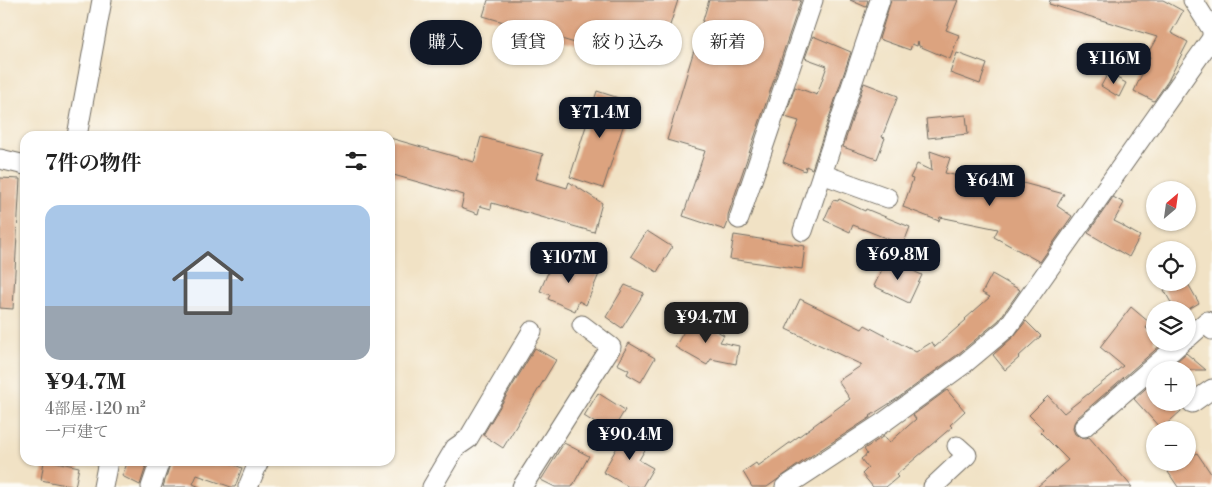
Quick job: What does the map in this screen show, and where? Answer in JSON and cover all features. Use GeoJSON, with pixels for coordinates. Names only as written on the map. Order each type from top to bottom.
{"type":"FeatureCollection","features":[{"type":"Feature","properties":{"kind":"street"},"geometry":{"type":"LineString","coordinates":[[78,131],[102,0]]}},
{"type":"Feature","properties":{"kind":"street"},"geometry":{"type":"LineString","coordinates":[[739,219],[813,0]]}},
{"type":"Feature","properties":{"kind":"street"},"geometry":{"type":"LineString","coordinates":[[803,231],[880,0]]}},
{"type":"Feature","properties":{"kind":"street"},"geometry":{"type":"LineString","coordinates":[[785,487],[884,422],[964,364],[1007,328],[1212,36],[1212,29],[1193,0]]}},
{"type":"Feature","properties":{"kind":"street"},"geometry":{"type":"LineString","coordinates":[[0,159],[20,164]]}},
{"type":"Feature","properties":{"kind":"street"},"geometry":{"type":"LineString","coordinates":[[822,174],[888,198]]}},
{"type":"Feature","properties":{"kind":"street"},"geometry":{"type":"LineString","coordinates":[[1196,331],[1207,321],[1212,330]]}},
{"type":"Feature","properties":{"kind":"street"},"geometry":{"type":"LineString","coordinates":[[522,487],[611,347],[582,325]]}},
{"type":"Feature","properties":{"kind":"street"},"geometry":{"type":"LineString","coordinates":[[432,487],[455,448],[468,439],[532,331]]}},
{"type":"Feature","properties":{"kind":"street"},"geometry":{"type":"LineString","coordinates":[[1084,427],[1172,351]]}},
{"type":"Feature","properties":{"kind":"street"},"geometry":{"type":"LineString","coordinates":[[1196,400],[1212,389]]}},
{"type":"Feature","properties":{"kind":"street"},"geometry":{"type":"LineString","coordinates":[[933,487],[967,455],[957,446]]}},
{"type":"Feature","properties":{"kind":"street"},"geometry":{"type":"LineString","coordinates":[[103,487],[107,466]]}},
{"type":"Feature","properties":{"kind":"street"},"geometry":{"type":"LineString","coordinates":[[151,487],[158,466]]}},
{"type":"Feature","properties":{"kind":"street"},"geometry":{"type":"LineString","coordinates":[[248,487],[257,466]]}},
{"type":"Feature","properties":{"kind":"building"},"geometry":{"type":"Polygon","coordinates":[[[488,0],[678,0],[672,20],[574,20],[574,43],[564,40],[564,20],[497,20],[483,16],[488,0]]]}},
{"type":"Feature","properties":{"kind":"building"},"geometry":{"type":"Polygon","coordinates":[[[709,0],[801,0],[728,215],[725,230],[683,216],[705,151],[667,140],[692,57],[692,65],[764,65],[764,20],[703,20],[709,0]]]}},
{"type":"Feature","properties":{"kind":"building"},"geometry":{"type":"Polygon","coordinates":[[[850,0],[868,0],[866,7],[850,0]]]}},
{"type":"Feature","properties":{"kind":"building"},"geometry":{"type":"Polygon","coordinates":[[[891,0],[958,0],[946,30],[959,35],[950,59],[919,46],[918,41],[917,46],[912,44],[910,50],[879,39],[891,0]]]}},
{"type":"Feature","properties":{"kind":"building"},"geometry":{"type":"Polygon","coordinates":[[[1050,0],[1163,0],[1183,11],[1171,33],[1188,42],[1168,81],[1154,101],[1134,91],[1150,57],[1147,55],[1157,37],[1049,4],[1050,0]]]}},
{"type":"Feature","properties":{"kind":"building"},"geometry":{"type":"Polygon","coordinates":[[[813,36],[851,52],[812,169],[806,166],[805,171],[783,162],[799,121],[785,117],[795,87],[817,95],[827,66],[805,58],[813,36]]]}},
{"type":"Feature","properties":{"kind":"building"},"geometry":{"type":"Polygon","coordinates":[[[957,53],[987,64],[980,84],[950,73],[957,53]]]}},
{"type":"Feature","properties":{"kind":"building"},"geometry":{"type":"Polygon","coordinates":[[[1108,73],[1126,83],[1119,97],[1101,86],[1108,73]]]}},
{"type":"Feature","properties":{"kind":"building"},"geometry":{"type":"Polygon","coordinates":[[[864,83],[898,96],[882,137],[885,138],[877,159],[843,147],[864,83]]]}},
{"type":"Feature","properties":{"kind":"building"},"geometry":{"type":"Polygon","coordinates":[[[597,91],[631,102],[603,188],[570,177],[597,91]]]}},
{"type":"Feature","properties":{"kind":"building"},"geometry":{"type":"Polygon","coordinates":[[[966,115],[968,134],[928,138],[926,119],[966,115]]]}},
{"type":"Feature","properties":{"kind":"building"},"geometry":{"type":"Polygon","coordinates":[[[481,137],[543,154],[536,179],[567,188],[569,182],[602,203],[594,232],[492,203],[491,209],[480,206],[478,214],[461,208],[464,195],[395,175],[395,139],[474,162],[481,137]]]}},
{"type":"Feature","properties":{"kind":"building"},"geometry":{"type":"Polygon","coordinates":[[[930,151],[950,158],[945,173],[1006,187],[1008,179],[1064,194],[1057,206],[1072,216],[1040,262],[994,237],[998,229],[940,217],[939,221],[903,207],[913,179],[910,178],[917,164],[932,171],[930,151]]]}},
{"type":"Feature","properties":{"kind":"building"},"geometry":{"type":"Polygon","coordinates":[[[0,178],[20,179],[13,309],[0,308],[0,178]]]}},
{"type":"Feature","properties":{"kind":"building"},"geometry":{"type":"Polygon","coordinates":[[[1113,197],[1124,203],[1114,221],[1140,236],[1129,257],[1088,233],[1113,197]]]}},
{"type":"Feature","properties":{"kind":"building"},"geometry":{"type":"Polygon","coordinates":[[[839,199],[865,211],[866,209],[910,227],[903,245],[853,225],[850,232],[824,220],[833,200],[838,201],[839,199]]]}},
{"type":"Feature","properties":{"kind":"building"},"geometry":{"type":"Polygon","coordinates":[[[647,231],[672,247],[657,272],[631,256],[647,231]]]}},
{"type":"Feature","properties":{"kind":"building"},"geometry":{"type":"Polygon","coordinates":[[[734,235],[805,246],[802,269],[730,259],[734,235]]]}},
{"type":"Feature","properties":{"kind":"building"},"geometry":{"type":"Polygon","coordinates":[[[887,259],[922,275],[909,303],[874,286],[887,259]]]}},
{"type":"Feature","properties":{"kind":"building"},"geometry":{"type":"Polygon","coordinates":[[[566,260],[599,274],[586,305],[579,301],[575,311],[548,299],[550,295],[540,291],[553,261],[563,265],[566,260]]]}},
{"type":"Feature","properties":{"kind":"building"},"geometry":{"type":"Polygon","coordinates":[[[992,274],[1020,290],[999,320],[957,355],[871,417],[767,487],[752,487],[743,472],[756,463],[758,466],[850,399],[838,381],[862,365],[786,329],[800,299],[862,329],[865,325],[916,352],[932,342],[935,347],[990,297],[982,293],[992,274]]]}},
{"type":"Feature","properties":{"kind":"building"},"geometry":{"type":"Polygon","coordinates":[[[625,285],[644,293],[622,328],[606,317],[625,285]]]}},
{"type":"Feature","properties":{"kind":"building"},"geometry":{"type":"Polygon","coordinates":[[[1165,291],[1192,291],[1199,303],[1196,305],[1196,301],[1170,301],[1165,291]]]}},
{"type":"Feature","properties":{"kind":"building"},"geometry":{"type":"Polygon","coordinates":[[[1131,307],[1146,320],[1146,351],[1154,351],[1077,418],[1073,429],[1075,434],[1080,437],[1089,437],[1132,487],[1037,487],[1068,460],[1040,432],[1043,429],[1029,415],[1048,396],[1064,413],[1123,366],[1100,347],[1131,307]]]}},
{"type":"Feature","properties":{"kind":"building"},"geometry":{"type":"Polygon","coordinates":[[[692,317],[724,335],[720,342],[739,346],[736,364],[711,359],[707,365],[675,347],[692,317]]]}},
{"type":"Feature","properties":{"kind":"building"},"geometry":{"type":"Polygon","coordinates":[[[1026,321],[1041,336],[1005,370],[993,355],[1014,336],[1026,321]]]}},
{"type":"Feature","properties":{"kind":"building"},"geometry":{"type":"Polygon","coordinates":[[[629,343],[655,358],[641,382],[627,374],[629,370],[617,364],[629,343]]]}},
{"type":"Feature","properties":{"kind":"building"},"geometry":{"type":"Polygon","coordinates":[[[535,348],[556,360],[503,448],[483,435],[535,348]]]}},
{"type":"Feature","properties":{"kind":"building"},"geometry":{"type":"Polygon","coordinates":[[[1186,353],[1195,361],[1177,361],[1186,353]]]}},
{"type":"Feature","properties":{"kind":"building"},"geometry":{"type":"Polygon","coordinates":[[[1196,362],[1206,370],[1196,370],[1196,362]]]}},
{"type":"Feature","properties":{"kind":"building"},"geometry":{"type":"Polygon","coordinates":[[[1146,388],[1146,411],[1181,411],[1170,421],[1154,421],[1134,399],[1146,388]]]}},
{"type":"Feature","properties":{"kind":"building"},"geometry":{"type":"Polygon","coordinates":[[[947,390],[965,411],[950,425],[952,427],[896,475],[898,477],[886,487],[873,487],[862,474],[868,468],[861,459],[867,454],[864,449],[884,436],[889,443],[916,419],[913,415],[947,390]]]}},
{"type":"Feature","properties":{"kind":"building"},"geometry":{"type":"Polygon","coordinates":[[[598,393],[625,410],[611,433],[584,416],[598,393]]]}},
{"type":"Feature","properties":{"kind":"building"},"geometry":{"type":"Polygon","coordinates":[[[628,428],[650,441],[639,460],[653,468],[642,487],[629,487],[603,472],[628,428]]]}},
{"type":"Feature","properties":{"kind":"building"},"geometry":{"type":"Polygon","coordinates":[[[564,443],[589,456],[572,487],[555,487],[541,480],[564,443]]]}},
{"type":"Feature","properties":{"kind":"building"},"geometry":{"type":"Polygon","coordinates":[[[1196,454],[1212,475],[1212,487],[1178,487],[1168,472],[1196,471],[1196,454]]]}},
{"type":"Feature","properties":{"kind":"building"},"geometry":{"type":"Polygon","coordinates":[[[43,466],[79,467],[75,487],[41,480],[43,466]]]}},
{"type":"Feature","properties":{"kind":"building"},"geometry":{"type":"Polygon","coordinates":[[[126,466],[146,466],[140,485],[122,476],[126,466]]]}},
{"type":"Feature","properties":{"kind":"building"},"geometry":{"type":"Polygon","coordinates":[[[169,466],[237,466],[242,468],[235,487],[197,475],[193,484],[200,487],[163,487],[169,466]]]}}]}
